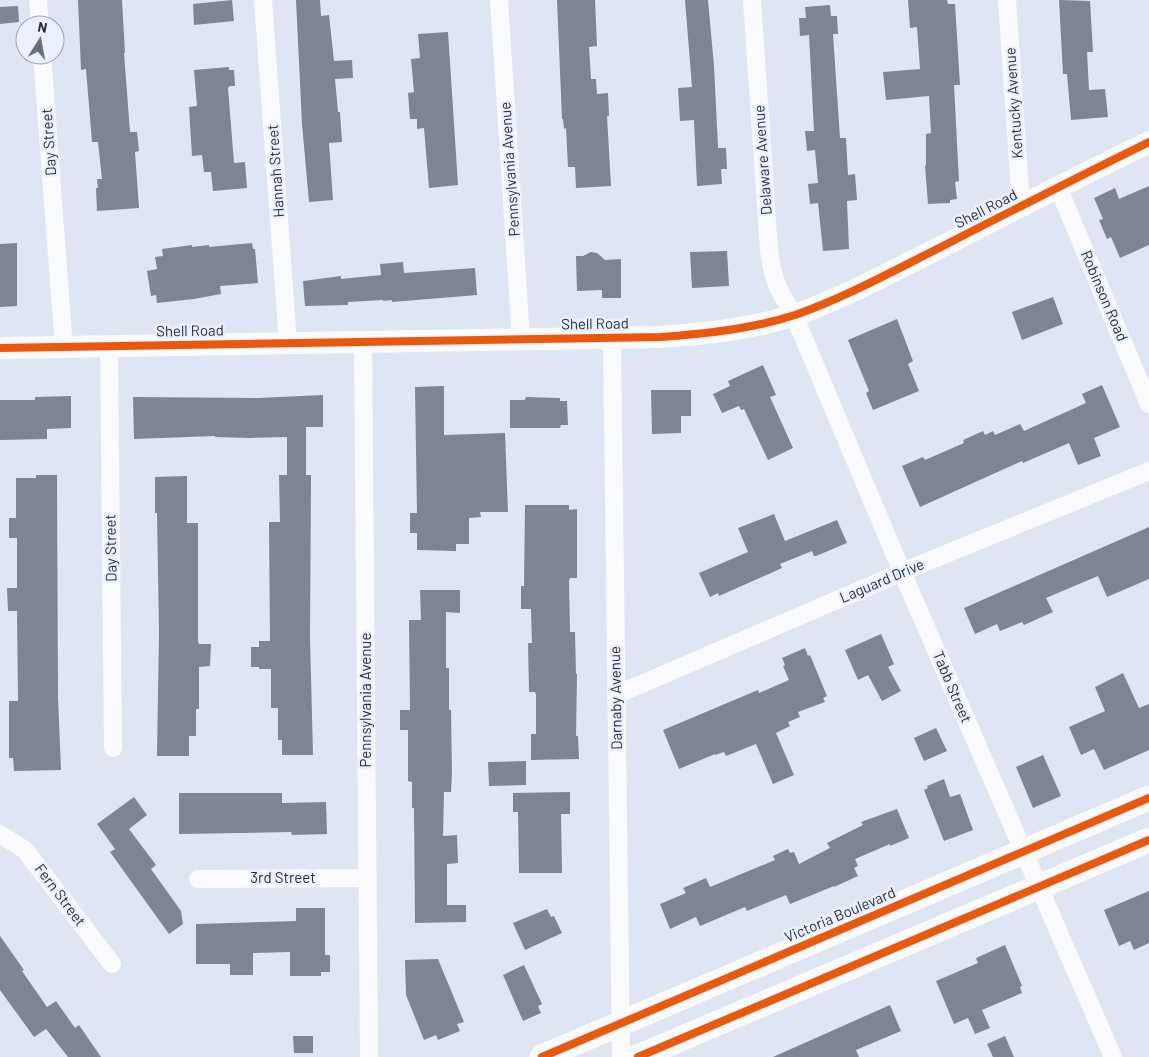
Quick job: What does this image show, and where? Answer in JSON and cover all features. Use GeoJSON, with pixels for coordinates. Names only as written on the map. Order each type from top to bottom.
{"type":"FeatureCollection","features":[{"type":"Feature","properties":{"kind":"main road","name":"Victoria Boulevard"},"geometry":{"type":"LineString","coordinates":[[542,1057],[1149,798]]}},
{"type":"Feature","properties":{"kind":"main road"},"geometry":{"type":"LineString","coordinates":[[638,1057],[1149,840]]}},
{"type":"Feature","properties":{"kind":"street"},"geometry":{"type":"LineString","coordinates":[[38,0],[39,15]]}},
{"type":"Feature","properties":{"kind":"street","name":"Hannah Street"},"geometry":{"type":"LineString","coordinates":[[263,0],[288,343]]}},
{"type":"Feature","properties":{"kind":"street","name":"Pennsylvania Avenue"},"geometry":{"type":"LineString","coordinates":[[499,0],[521,339]]}},
{"type":"Feature","properties":{"kind":"street","name":"Delaware Avenue"},"geometry":{"type":"LineString","coordinates":[[752,0],[768,250],[773,278],[779,294],[794,315]]}},
{"type":"Feature","properties":{"kind":"street","name":"Kentucky Avenue"},"geometry":{"type":"LineString","coordinates":[[1007,0],[1021,206]]}},
{"type":"Feature","properties":{"kind":"street","name":"Day Street"},"geometry":{"type":"LineString","coordinates":[[43,65],[64,348]]}},
{"type":"Feature","properties":{"kind":"street","name":"Shell Road"},"geometry":{"type":"LineString","coordinates":[[0,348],[612,338],[708,333],[747,327],[794,315],[822,304],[889,273],[1149,142]]}},
{"type":"Feature","properties":{"kind":"street","name":"Robinson Road"},"geometry":{"type":"LineString","coordinates":[[1058,187],[1149,404]]}},
{"type":"Feature","properties":{"kind":"street","name":"Tabb Street"},"geometry":{"type":"LineString","coordinates":[[794,315],[902,572],[1113,1057]]}},
{"type":"Feature","properties":{"kind":"street","name":"Darnaby Avenue"},"geometry":{"type":"LineString","coordinates":[[612,338],[621,1057]]}},
{"type":"Feature","properties":{"kind":"street","name":"Pennsylvania Avenue"},"geometry":{"type":"LineString","coordinates":[[363,342],[369,1057]]}},
{"type":"Feature","properties":{"kind":"street","name":"Day Street"},"geometry":{"type":"LineString","coordinates":[[109,347],[113,748]]}},
{"type":"Feature","properties":{"kind":"street","name":"Laguard Drive"},"geometry":{"type":"LineString","coordinates":[[616,696],[902,572],[1149,471]]}},
{"type":"Feature","properties":{"kind":"street","name":"Fern Street"},"geometry":{"type":"LineString","coordinates":[[0,834],[25,850],[112,964]]}},
{"type":"Feature","properties":{"kind":"street","name":"3rd Street"},"geometry":{"type":"LineString","coordinates":[[198,879],[368,878]]}},
{"type":"Feature","properties":{"kind":"building"},"geometry":{"type":"Polygon","coordinates":[[[78,0],[122,0],[130,132],[137,132],[139,151],[135,152],[139,208],[97,211],[97,179],[102,179],[98,142],[92,142],[86,69],[81,70],[78,0]]]}},
{"type":"Feature","properties":{"kind":"building"},"geometry":{"type":"Polygon","coordinates":[[[232,0],[234,21],[194,25],[193,4],[232,0]]]}},
{"type":"Feature","properties":{"kind":"building"},"geometry":{"type":"Polygon","coordinates":[[[296,0],[320,0],[321,16],[329,15],[334,61],[352,60],[353,78],[335,79],[342,142],[329,143],[333,200],[309,202],[302,124],[296,0]]]}},
{"type":"Feature","properties":{"kind":"building"},"geometry":{"type":"Polygon","coordinates":[[[557,0],[595,0],[597,46],[589,47],[591,79],[596,79],[597,94],[608,93],[609,116],[607,116],[611,186],[576,188],[575,167],[568,167],[566,128],[564,129],[562,119],[557,0]]]}},
{"type":"Feature","properties":{"kind":"building"},"geometry":{"type":"Polygon","coordinates":[[[685,0],[708,0],[714,66],[718,148],[726,148],[727,169],[721,169],[722,184],[697,186],[694,120],[680,121],[678,88],[692,87],[685,0]]]}},
{"type":"Feature","properties":{"kind":"building"},"geometry":{"type":"Polygon","coordinates":[[[908,0],[947,0],[948,4],[955,4],[960,85],[954,85],[959,181],[955,182],[957,199],[950,200],[950,203],[928,204],[925,166],[926,134],[931,133],[929,96],[886,100],[883,72],[920,69],[917,27],[910,28],[908,0]]]}},
{"type":"Feature","properties":{"kind":"building"},"geometry":{"type":"Polygon","coordinates":[[[1059,0],[1090,1],[1093,52],[1087,52],[1089,90],[1105,89],[1108,117],[1071,120],[1067,74],[1063,74],[1059,0]]]}},
{"type":"Feature","properties":{"kind":"building"},"geometry":{"type":"Polygon","coordinates":[[[830,5],[831,16],[837,16],[838,34],[833,34],[840,138],[846,138],[848,175],[855,174],[857,200],[847,201],[849,249],[823,251],[818,203],[810,204],[808,184],[818,183],[815,150],[807,151],[805,131],[814,131],[809,35],[800,36],[799,18],[806,18],[805,7],[830,5]]]}},
{"type":"Feature","properties":{"kind":"building"},"geometry":{"type":"Polygon","coordinates":[[[18,6],[19,15],[15,15],[15,22],[0,24],[0,7],[18,6]]]}},
{"type":"Feature","properties":{"kind":"building"},"geometry":{"type":"Polygon","coordinates":[[[448,32],[458,185],[429,188],[424,128],[417,129],[417,119],[410,119],[408,93],[414,92],[411,59],[420,58],[418,34],[448,32]]]}},
{"type":"Feature","properties":{"kind":"building"},"geometry":{"type":"Polygon","coordinates":[[[229,67],[229,70],[234,70],[235,86],[228,88],[234,163],[245,162],[247,188],[213,191],[211,172],[204,172],[202,155],[192,156],[189,107],[197,106],[194,70],[229,67]]]}},
{"type":"Feature","properties":{"kind":"building"},"geometry":{"type":"Polygon","coordinates":[[[1149,186],[1149,245],[1120,258],[1111,237],[1107,239],[1099,220],[1103,219],[1094,198],[1115,188],[1119,199],[1149,186]]]}},
{"type":"Feature","properties":{"kind":"building"},"geometry":{"type":"Polygon","coordinates":[[[17,243],[17,306],[0,307],[0,244],[17,243]]]}},
{"type":"Feature","properties":{"kind":"building"},"geometry":{"type":"Polygon","coordinates":[[[252,243],[253,249],[255,249],[258,283],[220,286],[221,294],[194,299],[157,303],[156,295],[151,296],[147,271],[157,269],[155,257],[163,256],[162,249],[192,245],[192,247],[209,245],[209,247],[252,243]]]}},
{"type":"Feature","properties":{"kind":"building"},"geometry":{"type":"Polygon","coordinates":[[[727,251],[729,286],[692,288],[690,252],[727,251]]]}},
{"type":"Feature","properties":{"kind":"building"},"geometry":{"type":"Polygon","coordinates":[[[591,252],[597,253],[605,260],[621,259],[621,298],[602,298],[602,290],[577,291],[576,256],[583,256],[591,252]]]}},
{"type":"Feature","properties":{"kind":"building"},"geometry":{"type":"Polygon","coordinates":[[[403,262],[404,273],[475,268],[477,295],[392,302],[392,300],[383,300],[348,302],[348,305],[305,306],[303,281],[341,276],[341,279],[381,275],[380,264],[403,262]]]}},
{"type":"Feature","properties":{"kind":"building"},"geometry":{"type":"Polygon","coordinates":[[[1053,297],[1063,324],[1022,340],[1012,312],[1053,297]]]}},
{"type":"Feature","properties":{"kind":"building"},"geometry":{"type":"Polygon","coordinates":[[[897,319],[913,361],[908,364],[919,391],[873,410],[866,393],[869,391],[848,340],[897,319]]]}},
{"type":"Feature","properties":{"kind":"building"},"geometry":{"type":"Polygon","coordinates":[[[763,365],[776,395],[770,397],[793,448],[768,460],[744,409],[741,410],[739,406],[722,413],[713,394],[730,386],[728,381],[763,365]]]}},
{"type":"Feature","properties":{"kind":"building"},"geometry":{"type":"Polygon","coordinates":[[[1102,385],[1120,427],[1094,438],[1101,456],[1078,465],[1069,443],[1023,463],[1022,461],[920,507],[902,466],[923,457],[925,460],[964,443],[963,440],[983,431],[985,435],[993,431],[995,435],[1020,424],[1024,431],[1086,403],[1082,394],[1102,385]]]}},
{"type":"Feature","properties":{"kind":"building"},"geometry":{"type":"Polygon","coordinates":[[[444,386],[444,435],[505,433],[508,512],[480,512],[481,517],[469,518],[469,544],[456,544],[456,551],[417,550],[417,533],[410,533],[410,513],[417,513],[415,387],[444,386]]]}},
{"type":"Feature","properties":{"kind":"building"},"geometry":{"type":"Polygon","coordinates":[[[651,390],[691,390],[691,416],[681,416],[681,433],[652,434],[651,390]]]}},
{"type":"Feature","properties":{"kind":"building"},"geometry":{"type":"Polygon","coordinates":[[[323,395],[323,427],[306,427],[306,475],[311,475],[310,638],[313,755],[282,755],[282,740],[278,740],[278,708],[271,708],[271,669],[251,667],[251,647],[259,647],[259,641],[270,641],[269,522],[280,522],[279,475],[287,475],[287,437],[249,438],[215,436],[134,439],[133,397],[258,398],[323,395]]]}},
{"type":"Feature","properties":{"kind":"building"},"geometry":{"type":"Polygon","coordinates":[[[71,396],[71,428],[47,429],[47,439],[0,440],[0,400],[35,400],[35,397],[71,396]]]}},
{"type":"Feature","properties":{"kind":"building"},"geometry":{"type":"Polygon","coordinates":[[[526,397],[560,398],[560,401],[567,401],[568,425],[561,425],[560,428],[510,428],[510,400],[525,400],[526,397]]]}},
{"type":"Feature","properties":{"kind":"building"},"geometry":{"type":"Polygon","coordinates":[[[36,475],[57,475],[58,697],[61,770],[14,771],[13,758],[9,758],[9,701],[18,701],[17,611],[8,611],[7,588],[17,588],[17,538],[9,538],[9,518],[16,518],[16,478],[36,478],[36,475]]]}},
{"type":"Feature","properties":{"kind":"building"},"geometry":{"type":"Polygon","coordinates":[[[187,476],[187,523],[198,523],[198,641],[199,644],[211,644],[210,666],[199,667],[199,709],[196,709],[196,736],[189,736],[189,756],[157,756],[159,632],[155,477],[187,476]]]}},
{"type":"Feature","properties":{"kind":"building"},"geometry":{"type":"Polygon","coordinates":[[[525,505],[569,505],[569,510],[577,509],[577,578],[570,578],[569,581],[570,632],[575,632],[577,674],[576,736],[578,736],[579,759],[531,760],[531,734],[536,734],[536,695],[535,692],[529,692],[528,643],[532,643],[531,609],[521,609],[521,586],[524,586],[525,505]]]}},
{"type":"Feature","properties":{"kind":"building"},"geometry":{"type":"Polygon","coordinates":[[[774,514],[785,541],[837,520],[847,543],[816,556],[814,556],[812,551],[780,564],[782,568],[719,596],[718,593],[710,597],[699,573],[748,552],[738,528],[774,514]]]}},
{"type":"Feature","properties":{"kind":"building"},"geometry":{"type":"Polygon","coordinates":[[[1149,527],[1149,579],[1107,597],[1098,576],[1046,598],[1053,612],[1024,625],[1022,622],[1000,631],[997,624],[975,634],[964,608],[1149,527]]]}},
{"type":"Feature","properties":{"kind":"building"},"geometry":{"type":"Polygon","coordinates":[[[420,590],[460,590],[460,613],[446,612],[446,668],[449,668],[452,773],[451,792],[444,792],[443,836],[457,835],[458,863],[447,864],[447,905],[466,905],[466,922],[415,923],[414,808],[412,808],[412,782],[408,781],[408,730],[400,730],[400,710],[410,710],[409,620],[421,620],[420,590]]]}},
{"type":"Feature","properties":{"kind":"building"},"geometry":{"type":"Polygon","coordinates":[[[881,634],[894,664],[888,667],[901,691],[882,701],[868,675],[858,680],[845,650],[881,634]]]}},
{"type":"Feature","properties":{"kind":"building"},"geometry":{"type":"Polygon","coordinates":[[[805,648],[808,656],[810,655],[827,696],[823,698],[825,702],[798,712],[800,717],[788,722],[790,726],[776,733],[794,775],[773,784],[756,744],[726,756],[724,752],[715,754],[679,769],[663,730],[758,690],[759,693],[789,680],[782,658],[805,648]]]}},
{"type":"Feature","properties":{"kind":"building"},"geometry":{"type":"Polygon","coordinates":[[[1123,673],[1139,708],[1149,704],[1149,750],[1104,770],[1094,749],[1081,755],[1069,727],[1105,711],[1095,687],[1123,673]]]}},
{"type":"Feature","properties":{"kind":"building"},"geometry":{"type":"Polygon","coordinates":[[[936,728],[947,751],[924,761],[914,738],[936,728]]]}},
{"type":"Feature","properties":{"kind":"building"},"geometry":{"type":"Polygon","coordinates":[[[1043,755],[1061,796],[1033,808],[1016,767],[1043,755]]]}},
{"type":"Feature","properties":{"kind":"building"},"geometry":{"type":"Polygon","coordinates":[[[526,761],[526,785],[489,786],[488,762],[526,761]]]}},
{"type":"Feature","properties":{"kind":"building"},"geometry":{"type":"Polygon","coordinates":[[[944,779],[950,797],[960,794],[973,830],[944,841],[924,790],[928,788],[927,786],[944,779]]]}},
{"type":"Feature","properties":{"kind":"building"},"geometry":{"type":"Polygon","coordinates":[[[570,792],[570,814],[561,814],[562,873],[519,873],[518,812],[513,812],[513,793],[570,792]]]}},
{"type":"Feature","properties":{"kind":"building"},"geometry":{"type":"Polygon","coordinates":[[[179,793],[282,793],[282,803],[326,802],[327,834],[292,835],[291,832],[179,834],[179,793]]]}},
{"type":"Feature","properties":{"kind":"building"},"geometry":{"type":"Polygon","coordinates":[[[134,797],[147,815],[129,829],[156,865],[151,869],[181,911],[183,924],[169,934],[110,852],[115,849],[97,824],[134,797]]]}},
{"type":"Feature","properties":{"kind":"building"},"geometry":{"type":"Polygon","coordinates":[[[897,809],[909,838],[855,859],[858,866],[854,868],[858,876],[790,904],[786,895],[747,911],[745,907],[700,926],[696,917],[670,929],[660,904],[686,893],[683,888],[706,878],[710,887],[775,860],[773,856],[788,849],[790,853],[794,852],[799,864],[830,848],[827,843],[863,825],[861,822],[897,809]]]}},
{"type":"Feature","properties":{"kind":"building"},"geometry":{"type":"Polygon","coordinates":[[[1149,891],[1149,943],[1134,950],[1130,941],[1119,946],[1104,910],[1149,891]]]}},
{"type":"Feature","properties":{"kind":"building"},"geometry":{"type":"Polygon","coordinates":[[[296,908],[325,908],[325,955],[330,955],[330,972],[321,972],[321,976],[290,976],[290,952],[253,953],[253,975],[230,975],[230,964],[196,964],[196,924],[296,921],[296,908]]]}},
{"type":"Feature","properties":{"kind":"building"},"geometry":{"type":"Polygon","coordinates":[[[547,909],[551,917],[554,916],[562,933],[525,950],[513,923],[547,909]]]}},
{"type":"Feature","properties":{"kind":"building"},"geometry":{"type":"Polygon","coordinates":[[[0,936],[47,1007],[56,1001],[75,1028],[79,1025],[101,1057],[68,1057],[46,1029],[34,1037],[0,990],[0,936]]]}},
{"type":"Feature","properties":{"kind":"building"},"geometry":{"type":"Polygon","coordinates":[[[1005,945],[1022,986],[1020,987],[1022,993],[982,1010],[990,1028],[975,1034],[968,1018],[954,1024],[936,981],[978,963],[976,958],[1005,945]]]}},
{"type":"Feature","properties":{"kind":"building"},"geometry":{"type":"Polygon","coordinates":[[[438,959],[464,1022],[457,1024],[460,1031],[438,1040],[436,1035],[424,1040],[406,995],[405,960],[438,959]]]}},
{"type":"Feature","properties":{"kind":"building"},"geometry":{"type":"Polygon","coordinates":[[[524,965],[542,1004],[538,1006],[541,1013],[523,1021],[503,975],[524,965]]]}},
{"type":"Feature","properties":{"kind":"building"},"geometry":{"type":"Polygon","coordinates":[[[890,1005],[901,1031],[856,1050],[859,1057],[773,1057],[890,1005]]]}},
{"type":"Feature","properties":{"kind":"building"},"geometry":{"type":"Polygon","coordinates":[[[293,1036],[313,1036],[313,1053],[294,1053],[293,1036]]]}},
{"type":"Feature","properties":{"kind":"building"},"geometry":{"type":"Polygon","coordinates":[[[1005,1036],[1014,1057],[993,1057],[987,1044],[1005,1036]]]}},
{"type":"Feature","properties":{"kind":"cycle path"},"geometry":{"type":"LineString","coordinates":[[0,348],[661,337],[746,327],[795,315],[852,292],[1149,142]]}},
{"type":"Feature","properties":{"kind":"cycle path"},"geometry":{"type":"LineString","coordinates":[[542,1057],[1149,798]]}},
{"type":"Feature","properties":{"kind":"cycle path"},"geometry":{"type":"LineString","coordinates":[[638,1057],[1149,840]]}}]}
